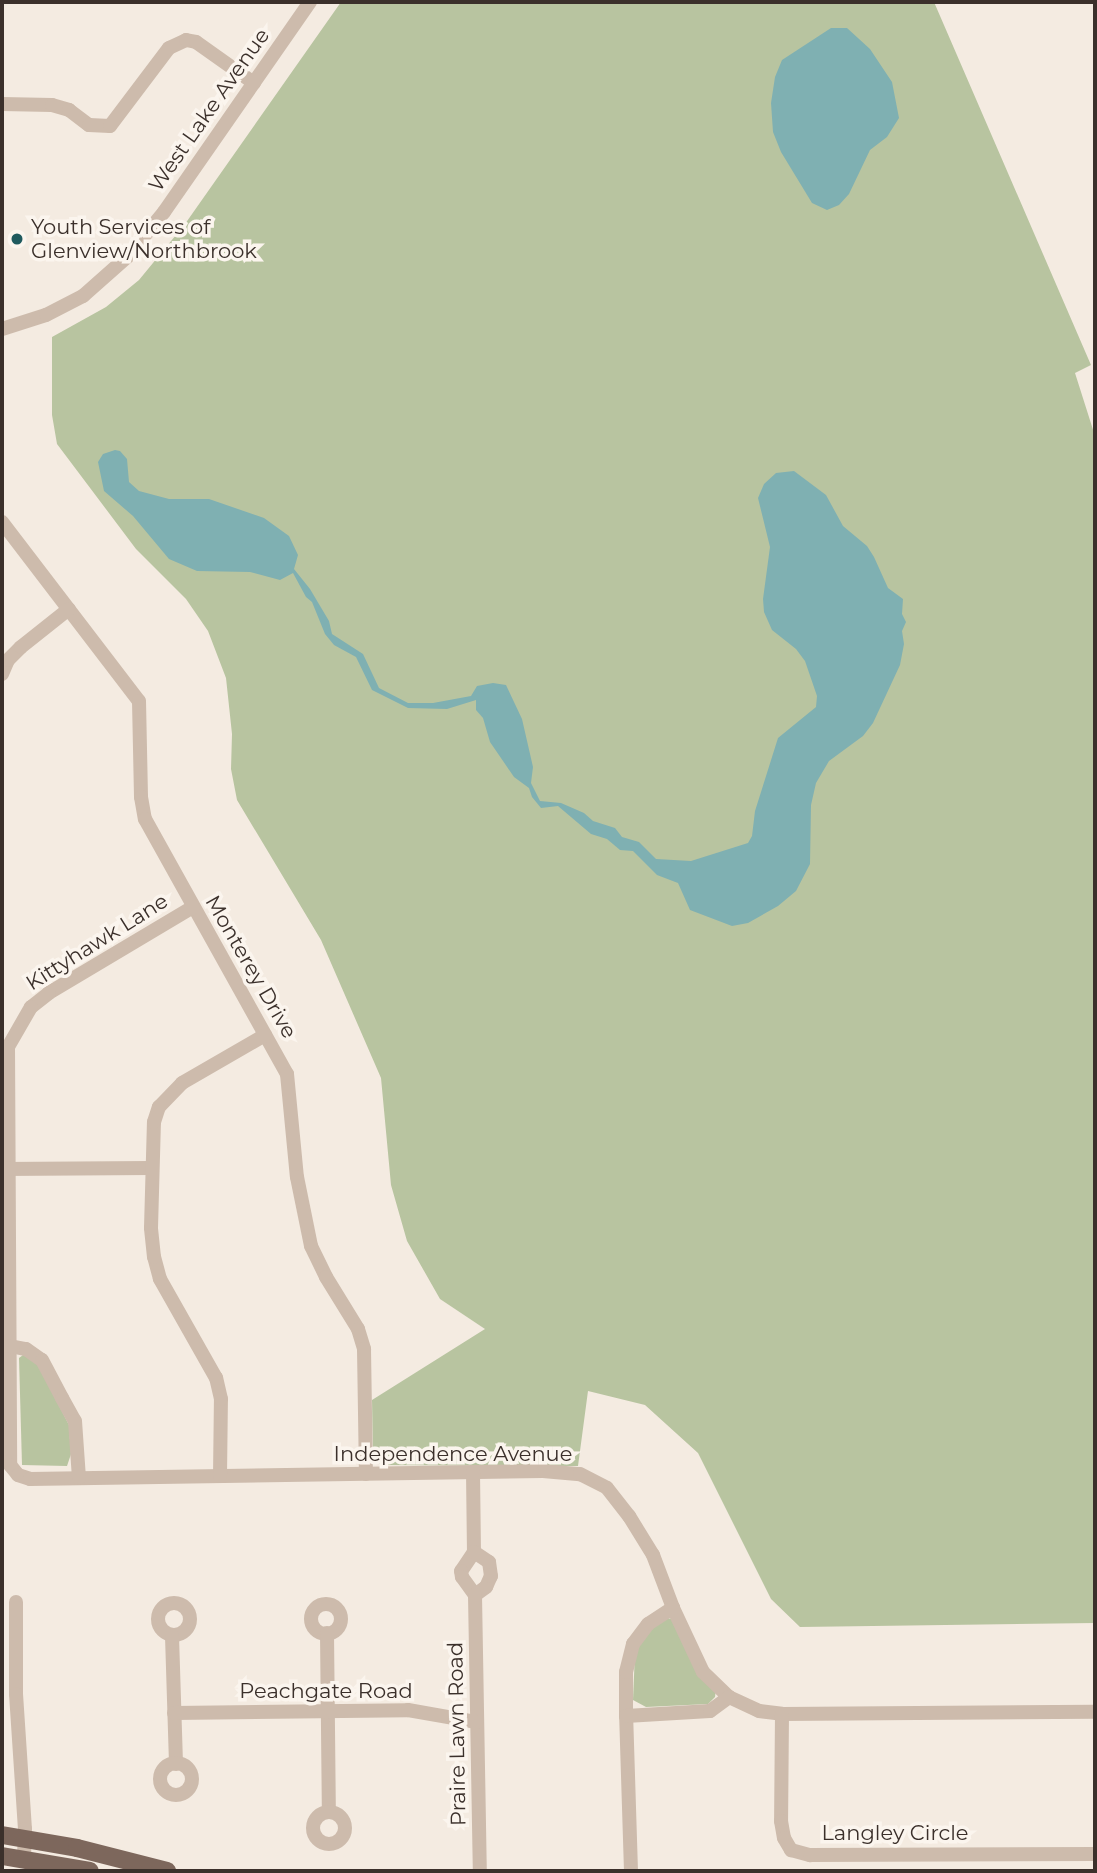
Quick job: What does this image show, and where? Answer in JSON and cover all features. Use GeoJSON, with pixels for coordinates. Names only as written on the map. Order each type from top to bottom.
{"type":"FeatureCollection","features":[{"type":"Feature","properties":{"kind":"main road"},"geometry":{"type":"LineString","coordinates":[[2,1835],[167,1871]]}},
{"type":"Feature","properties":{"kind":"main road"},"geometry":{"type":"LineString","coordinates":[[2,1856],[90,1871]]}},
{"type":"Feature","properties":{"kind":"street","name":"West Lake Avenue"},"geometry":{"type":"LineString","coordinates":[[2,329],[46,314],[83,296],[128,256],[164,212],[310,2]]}},
{"type":"Feature","properties":{"kind":"street"},"geometry":{"type":"LineString","coordinates":[[2,104],[52,105],[68,110],[89,125],[110,126],[169,48],[186,40],[196,42],[254,83]]}},
{"type":"Feature","properties":{"kind":"street","name":"Monterey Drive"},"geometry":{"type":"LineString","coordinates":[[2,522],[139,701],[141,797],[145,819],[282,1064],[290,1089],[297,1178],[311,1246],[326,1277],[358,1329],[364,1349],[366,1474]]}},
{"type":"Feature","properties":{"kind":"street"},"geometry":{"type":"LineString","coordinates":[[2,674],[8,660],[21,647],[69,609]]}},
{"type":"Feature","properties":{"kind":"street","name":"Kittyhawk Lane"},"geometry":{"type":"LineString","coordinates":[[18,1475],[9,1465],[10,1346],[5,1169],[8,1047],[18,1024],[31,1007],[49,993],[193,907]]}},
{"type":"Feature","properties":{"kind":"street"},"geometry":{"type":"LineString","coordinates":[[220,1476],[219,1389],[212,1369],[160,1279],[151,1228],[154,1122],[159,1107],[182,1083],[265,1035]]}},
{"type":"Feature","properties":{"kind":"street"},"geometry":{"type":"LineString","coordinates":[[5,1169],[151,1168]]}},
{"type":"Feature","properties":{"kind":"street"},"geometry":{"type":"LineString","coordinates":[[10,1346],[26,1349],[42,1360],[75,1421],[79,1478]]}},
{"type":"Feature","properties":{"kind":"street"},"geometry":{"type":"LineString","coordinates":[[473,1472],[474,1552],[461,1571],[462,1577],[475,1595],[486,1587],[491,1576],[489,1562],[474,1552]]}},
{"type":"Feature","properties":{"kind":"street","name":"Independence Avenue"},"geometry":{"type":"LineString","coordinates":[[18,1475],[30,1479],[473,1472],[580,1474],[607,1488],[653,1555],[673,1608],[703,1672],[729,1697],[759,1712],[1095,1712]]}},
{"type":"Feature","properties":{"kind":"street","name":"Praire Lawn Road"},"geometry":{"type":"LineString","coordinates":[[475,1595],[480,1871]]}},
{"type":"Feature","properties":{"kind":"street"},"geometry":{"type":"LineString","coordinates":[[16,1602],[16,1694],[24,1860]]}},
{"type":"Feature","properties":{"kind":"street"},"geometry":{"type":"LineString","coordinates":[[631,1871],[626,1672],[633,1644],[648,1624],[673,1608]]}},
{"type":"Feature","properties":{"kind":"street"},"geometry":{"type":"LineString","coordinates":[[327,1633],[329,1812]]}},
{"type":"Feature","properties":{"kind":"street"},"geometry":{"type":"LineString","coordinates":[[172,1636],[176,1764]]}},
{"type":"Feature","properties":{"kind":"street"},"geometry":{"type":"LineString","coordinates":[[626,1716],[710,1711],[729,1697]]}},
{"type":"Feature","properties":{"kind":"street","name":"Peachgate Road"},"geometry":{"type":"LineString","coordinates":[[174,1713],[408,1710],[438,1713],[477,1722]]}},
{"type":"Feature","properties":{"kind":"street","name":"Langley Circle"},"geometry":{"type":"LineString","coordinates":[[782,1714],[781,1821],[783,1838],[791,1850],[810,1855],[1095,1854]]}},
{"type":"Feature","properties":{"kind":"green space"},"geometry":{"type":"Polygon","coordinates":[[[341,2],[934,2],[1091,365],[1075,373],[1095,436],[1095,1623],[800,1627],[771,1599],[698,1453],[645,1405],[588,1391],[578,1466],[381,1465],[373,1458],[372,1400],[485,1329],[440,1299],[407,1241],[391,1185],[381,1078],[321,940],[237,800],[231,769],[232,734],[226,678],[208,631],[186,599],[136,549],[57,444],[52,415],[52,337],[106,307],[139,280],[185,224],[341,2]]]}},
{"type":"Feature","properties":{"kind":"green space"},"geometry":{"type":"Polygon","coordinates":[[[27,1352],[34,1357],[69,1425],[71,1454],[67,1466],[22,1465],[19,1358],[27,1352]]]}},
{"type":"Feature","properties":{"kind":"green space"},"geometry":{"type":"Polygon","coordinates":[[[666,1618],[672,1619],[716,1688],[715,1697],[708,1704],[646,1707],[633,1700],[635,1652],[648,1631],[666,1618]]]}},
{"type":"Feature","properties":{"kind":"water"},"geometry":{"type":"Polygon","coordinates":[[[831,28],[847,28],[870,49],[892,82],[899,118],[887,137],[870,150],[849,194],[839,205],[827,210],[812,203],[781,152],[773,132],[771,103],[775,77],[782,60],[831,28]]]}},
{"type":"Feature","properties":{"kind":"water"},"geometry":{"type":"Polygon","coordinates":[[[120,451],[127,459],[129,482],[139,491],[169,499],[209,499],[264,518],[289,536],[298,555],[294,569],[310,589],[329,621],[332,634],[363,654],[379,688],[408,703],[433,703],[471,696],[477,686],[493,683],[506,685],[522,719],[533,767],[531,783],[540,801],[561,803],[584,813],[593,821],[615,828],[622,837],[639,842],[656,859],[691,861],[748,843],[778,738],[816,707],[817,696],[805,661],[796,649],[772,630],[764,612],[763,599],[770,547],[758,498],[764,484],[776,473],[794,471],[826,495],[843,526],[867,546],[888,588],[903,599],[902,614],[906,622],[902,631],[904,644],[900,665],[873,723],[863,736],[829,761],[816,783],[811,805],[810,864],[796,891],[778,906],[748,923],[732,926],[690,910],[678,883],[657,875],[633,851],[620,850],[607,839],[591,834],[558,806],[541,808],[529,788],[514,777],[490,742],[483,718],[476,710],[476,700],[447,709],[408,708],[372,690],[356,657],[334,645],[325,634],[312,602],[306,597],[293,573],[280,580],[250,572],[197,571],[169,559],[133,516],[104,491],[98,462],[103,454],[120,451]]]}},
{"type":"Feature","properties":{"kind":"place","name":"Youth Services of Glenview/Northbrook"},"geometry":{"type":"Point","coordinates":[17,239]}}]}
